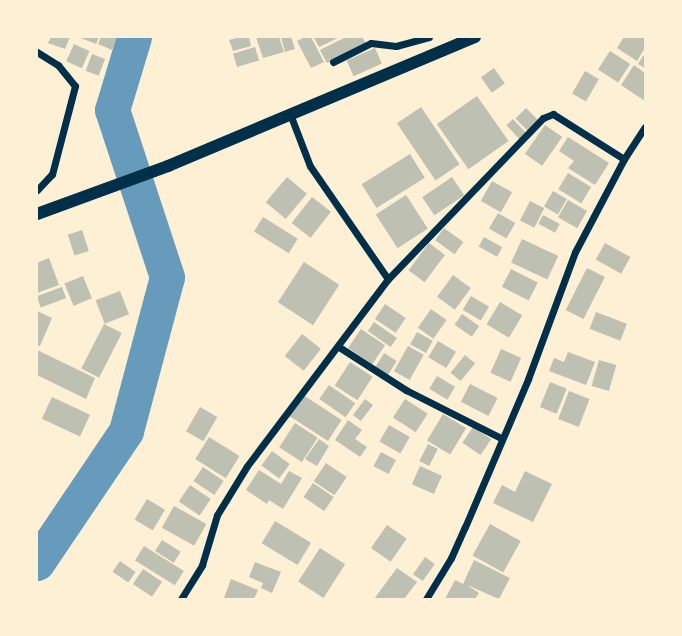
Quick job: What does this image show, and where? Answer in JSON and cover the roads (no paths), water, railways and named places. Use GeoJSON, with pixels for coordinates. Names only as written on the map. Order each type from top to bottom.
{"type":"FeatureCollection","features":[{"type":"Feature","properties":{"kind":"main road"},"geometry":{"type":"LineString","coordinates":[[37,215],[168,166],[475,37]]}},
{"type":"Feature","properties":{"kind":"street"},"geometry":{"type":"LineString","coordinates":[[333,62],[372,43],[396,46],[429,37]]}},
{"type":"Feature","properties":{"kind":"street"},"geometry":{"type":"LineString","coordinates":[[37,52],[58,65],[75,86],[52,174],[37,190]]}},
{"type":"Feature","properties":{"kind":"street"},"geometry":{"type":"LineString","coordinates":[[290,114],[310,166],[388,279]]}},
{"type":"Feature","properties":{"kind":"street"},"geometry":{"type":"LineString","coordinates":[[194,599],[183,597],[201,565],[217,515],[247,466],[388,279],[547,114],[553,114],[624,159]]}},
{"type":"Feature","properties":{"kind":"street"},"geometry":{"type":"LineString","coordinates":[[426,599],[451,558],[528,379],[575,252],[624,159],[645,127]]}},
{"type":"Feature","properties":{"kind":"street"},"geometry":{"type":"LineString","coordinates":[[339,347],[406,390],[501,438]]}},
{"type":"Feature","properties":{"kind":"waterway"},"geometry":{"type":"LineString","coordinates":[[37,563],[126,431],[167,277],[112,110],[134,37]]}}]}
